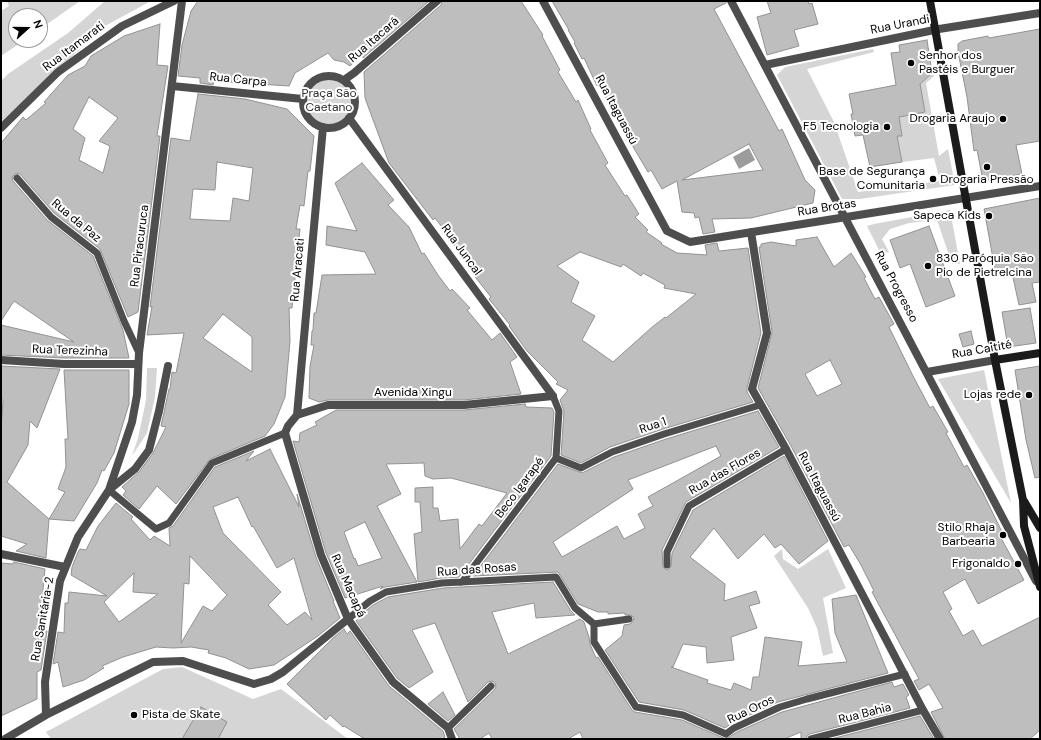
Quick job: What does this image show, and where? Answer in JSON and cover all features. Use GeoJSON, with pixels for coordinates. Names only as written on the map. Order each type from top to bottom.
{"type":"FeatureCollection","features":[{"type":"Feature","properties":{"kind":"main road"},"geometry":{"type":"LineString","coordinates":[[930,1],[995,360],[1023,500],[1024,526],[1039,586]]}},
{"type":"Feature","properties":{"kind":"main road","name":"Rua Caitité"},"geometry":{"type":"LineString","coordinates":[[995,360],[1040,353]]}},
{"type":"Feature","properties":{"kind":"main road"},"geometry":{"type":"LineString","coordinates":[[1023,500],[1040,528]]}},
{"type":"Feature","properties":{"kind":"street","name":"Rua Itamarati"},"geometry":{"type":"LineString","coordinates":[[1,128],[58,72],[122,26],[174,1]]}},
{"type":"Feature","properties":{"kind":"street","name":"Rua Piracuruca"},"geometry":{"type":"LineString","coordinates":[[109,490],[132,422],[137,395],[139,353],[182,1]]}},
{"type":"Feature","properties":{"kind":"street","name":"Rua Itacará"},"geometry":{"type":"LineString","coordinates":[[344,80],[437,1]]}},
{"type":"Feature","properties":{"kind":"street","name":"Rua Itaguassú"},"geometry":{"type":"LineString","coordinates":[[544,1],[667,231]]}},
{"type":"Feature","properties":{"kind":"street","name":"Rua Progresso"},"geometry":{"type":"LineString","coordinates":[[731,1],[928,372],[1039,586]]}},
{"type":"Feature","properties":{"kind":"street","name":"Rua Urandi"},"geometry":{"type":"LineString","coordinates":[[765,65],[935,30],[1040,13]]}},
{"type":"Feature","properties":{"kind":"street"},"geometry":{"type":"LineString","coordinates":[[330,76],[335,76],[344,80],[350,86],[354,94],[354,111],[349,118],[337,126],[323,127],[310,120],[303,106],[303,99],[305,90],[310,83],[318,78],[330,76]]}},
{"type":"Feature","properties":{"kind":"street","name":"Rua Carpa"},"geometry":{"type":"LineString","coordinates":[[172,86],[303,99]]}},
{"type":"Feature","properties":{"kind":"street","name":"Rua Juncal"},"geometry":{"type":"LineString","coordinates":[[349,118],[553,396]]}},
{"type":"Feature","properties":{"kind":"street","name":"Rua Aracati"},"geometry":{"type":"LineString","coordinates":[[297,415],[323,127]]}},
{"type":"Feature","properties":{"kind":"street","name":"Rua Brotas"},"geometry":{"type":"LineString","coordinates":[[667,231],[690,242],[1040,186]]}},
{"type":"Feature","properties":{"kind":"street","name":"Rua Itaguassú"},"geometry":{"type":"LineString","coordinates":[[751,232],[767,333],[752,389],[786,449],[940,739]]}},
{"type":"Feature","properties":{"kind":"street","name":"Rua Terezinha"},"geometry":{"type":"LineString","coordinates":[[1,360],[64,364],[138,364]]}},
{"type":"Feature","properties":{"kind":"street","name":"Rua Caitité"},"geometry":{"type":"LineString","coordinates":[[928,372],[995,360]]}},
{"type":"Feature","properties":{"kind":"street","name":"Rua Sanitária-2"},"geometry":{"type":"LineString","coordinates":[[46,715],[44,682],[60,581],[78,537],[109,490],[135,469],[149,450],[160,411],[168,366]]}},
{"type":"Feature","properties":{"kind":"street","name":"Avenida Xingu"},"geometry":{"type":"LineString","coordinates":[[297,415],[328,405],[464,405],[553,396]]}},
{"type":"Feature","properties":{"kind":"street"},"geometry":{"type":"LineString","coordinates":[[285,433],[288,426],[297,415]]}},
{"type":"Feature","properties":{"kind":"street","name":"Rua Macapá"},"geometry":{"type":"LineString","coordinates":[[285,433],[320,555],[348,619],[394,682],[448,728],[452,739]]}},
{"type":"Feature","properties":{"kind":"street"},"geometry":{"type":"LineString","coordinates":[[1,554],[65,567]]}},
{"type":"Feature","properties":{"kind":"street"},"geometry":{"type":"LineString","coordinates":[[5,739],[46,715],[152,662],[183,661],[254,684],[271,679],[283,672],[348,619]]}},
{"type":"Feature","properties":{"kind":"lane","name":"Rua da Paz"},"geometry":{"type":"LineString","coordinates":[[17,178],[51,217],[97,253],[124,321],[139,353]]}},
{"type":"Feature","properties":{"kind":"lane","name":"Beco Igarapé"},"geometry":{"type":"LineString","coordinates":[[462,582],[556,458],[559,411],[553,396]]}},
{"type":"Feature","properties":{"kind":"lane","name":"Rua 1"},"geometry":{"type":"LineString","coordinates":[[556,458],[581,468],[612,452],[664,434],[760,405]]}},
{"type":"Feature","properties":{"kind":"lane"},"geometry":{"type":"LineString","coordinates":[[109,490],[156,529],[169,523],[212,462],[285,433]]}},
{"type":"Feature","properties":{"kind":"lane","name":"Rua das Flores"},"geometry":{"type":"LineString","coordinates":[[667,565],[667,552],[689,506],[786,449]]}},
{"type":"Feature","properties":{"kind":"lane","name":"Rua das Rosas"},"geometry":{"type":"LineString","coordinates":[[348,619],[370,601],[386,592],[442,583],[556,577],[575,608],[594,624]]}},
{"type":"Feature","properties":{"kind":"lane"},"geometry":{"type":"LineString","coordinates":[[594,624],[629,619]]}},
{"type":"Feature","properties":{"kind":"lane","name":"Rua Oros"},"geometry":{"type":"LineString","coordinates":[[594,624],[594,642],[636,706],[683,715],[725,737],[734,728],[780,707],[905,674]]}},
{"type":"Feature","properties":{"kind":"lane"},"geometry":{"type":"LineString","coordinates":[[448,728],[491,686]]}},
{"type":"Feature","properties":{"kind":"lane","name":"Rua Bahia"},"geometry":{"type":"LineString","coordinates":[[811,739],[924,710]]}},
{"type":"Feature","properties":{"kind":"green space"},"geometry":{"type":"Polygon","coordinates":[[[7,1],[80,1],[48,23],[48,8],[8,8],[8,48],[13,48],[1,56],[1,11],[9,6],[7,1]]]}},
{"type":"Feature","properties":{"kind":"green space"},"geometry":{"type":"Polygon","coordinates":[[[105,1],[151,1],[105,26],[1,122],[1,81],[8,74],[68,33],[105,1]]]}},
{"type":"Feature","properties":{"kind":"green space"},"geometry":{"type":"Polygon","coordinates":[[[873,49],[874,52],[807,69],[834,122],[858,192],[940,181],[934,158],[902,162],[897,136],[902,135],[899,117],[925,112],[919,82],[923,81],[933,72],[934,76],[926,83],[939,156],[948,149],[955,185],[860,199],[842,199],[777,75],[785,67],[873,49]]]}},
{"type":"Feature","properties":{"kind":"green space","name":"Praça São Caetano"},"geometry":{"type":"Polygon","coordinates":[[[329,78],[342,82],[348,88],[352,101],[348,114],[342,120],[329,124],[316,120],[310,114],[306,101],[310,88],[316,82],[329,78]]]}},
{"type":"Feature","properties":{"kind":"green space"},"geometry":{"type":"Polygon","coordinates":[[[950,210],[960,264],[952,264],[937,220],[909,223],[890,229],[882,239],[889,252],[881,254],[867,226],[874,224],[950,210]]]}},
{"type":"Feature","properties":{"kind":"green space"},"geometry":{"type":"Polygon","coordinates":[[[147,368],[157,368],[155,397],[147,433],[132,456],[138,438],[146,400],[147,368]]]}},
{"type":"Feature","properties":{"kind":"green space"},"geometry":{"type":"Polygon","coordinates":[[[984,370],[1011,503],[938,379],[984,370]]]}},
{"type":"Feature","properties":{"kind":"green space"},"geometry":{"type":"Polygon","coordinates":[[[782,549],[783,559],[798,569],[828,549],[846,588],[823,598],[833,653],[823,656],[817,628],[808,608],[774,556],[782,549]]]}},
{"type":"Feature","properties":{"kind":"green space"},"geometry":{"type":"Polygon","coordinates":[[[182,667],[253,699],[281,689],[348,739],[51,739],[46,732],[163,669],[182,667]]]}},
{"type":"Feature","properties":{"kind":"shaded area"},"geometry":{"type":"Polygon","coordinates":[[[749,148],[755,160],[739,169],[733,157],[749,148]]]}},
{"type":"Feature","properties":{"kind":"building"},"geometry":{"type":"Polygon","coordinates":[[[198,1],[429,1],[363,58],[363,53],[350,66],[344,62],[334,60],[328,53],[295,73],[289,86],[214,81],[213,85],[200,83],[200,78],[178,76],[182,45],[191,11],[198,1]]]}},
{"type":"Feature","properties":{"kind":"building"},"geometry":{"type":"Polygon","coordinates":[[[442,1],[521,1],[543,35],[542,36],[560,70],[558,72],[576,102],[578,100],[591,129],[590,130],[608,163],[605,165],[625,196],[627,195],[639,214],[635,217],[648,230],[646,232],[662,243],[661,244],[677,253],[707,255],[705,245],[717,243],[719,251],[748,248],[761,333],[747,388],[747,392],[753,402],[663,429],[610,447],[581,463],[561,455],[564,411],[560,400],[568,390],[556,384],[558,382],[527,351],[509,326],[510,325],[489,299],[491,297],[472,273],[474,271],[454,245],[455,244],[435,218],[433,220],[389,163],[365,98],[364,72],[441,5],[442,1]],[[580,252],[557,266],[579,282],[571,302],[595,316],[582,340],[613,362],[651,328],[696,294],[664,288],[665,285],[643,273],[641,276],[623,264],[621,267],[580,252]]]}},
{"type":"Feature","properties":{"kind":"building"},"geometry":{"type":"Polygon","coordinates":[[[552,1],[726,1],[726,3],[714,9],[779,131],[782,129],[805,180],[815,190],[813,203],[751,218],[712,219],[715,232],[703,234],[699,217],[695,218],[694,213],[682,212],[677,181],[662,189],[651,170],[648,172],[632,145],[630,146],[608,98],[606,99],[600,85],[597,86],[584,58],[582,59],[574,43],[575,42],[552,1]],[[749,144],[682,180],[763,170],[749,144]]]}},
{"type":"Feature","properties":{"kind":"building"},"geometry":{"type":"Polygon","coordinates":[[[767,1],[808,1],[809,4],[812,3],[818,24],[794,30],[799,46],[767,55],[757,17],[771,13],[767,1]]]}},
{"type":"Feature","properties":{"kind":"building"},"geometry":{"type":"Polygon","coordinates":[[[160,24],[157,65],[168,66],[157,136],[160,136],[138,312],[128,317],[100,249],[54,213],[20,174],[16,173],[12,177],[13,181],[47,220],[93,256],[123,330],[129,358],[64,358],[1,355],[1,325],[74,342],[14,301],[1,321],[1,143],[23,117],[26,120],[46,103],[44,102],[68,75],[85,66],[91,56],[124,36],[160,24]],[[89,97],[73,129],[85,138],[79,160],[103,173],[110,146],[99,141],[118,118],[89,97]]]}},
{"type":"Feature","properties":{"kind":"building"},"geometry":{"type":"Polygon","coordinates":[[[1040,29],[1040,141],[1016,145],[1022,174],[983,181],[977,150],[974,151],[958,44],[962,41],[988,36],[989,38],[1040,29]]]}},
{"type":"Feature","properties":{"kind":"building"},"geometry":{"type":"Polygon","coordinates":[[[927,40],[932,73],[920,84],[925,112],[899,117],[902,136],[897,136],[902,162],[870,167],[863,135],[855,136],[849,94],[896,85],[891,53],[900,52],[899,45],[927,40]]]}},
{"type":"Feature","properties":{"kind":"building"},"geometry":{"type":"Polygon","coordinates":[[[198,94],[245,99],[287,109],[314,136],[304,206],[300,205],[296,229],[300,229],[292,308],[289,308],[290,341],[285,397],[274,424],[265,436],[210,459],[176,504],[157,486],[139,509],[123,495],[126,491],[122,487],[139,472],[153,453],[166,427],[161,426],[170,389],[172,372],[176,373],[184,333],[147,335],[152,306],[150,307],[171,138],[190,141],[198,94]],[[217,162],[215,190],[193,189],[190,219],[230,221],[233,198],[249,201],[253,168],[217,162]],[[223,314],[203,338],[252,372],[252,337],[223,314]]]}},
{"type":"Feature","properties":{"kind":"building"},"geometry":{"type":"Polygon","coordinates":[[[362,163],[394,200],[388,205],[409,227],[422,254],[424,253],[450,291],[452,289],[470,308],[467,310],[492,340],[500,333],[517,357],[510,362],[521,394],[464,400],[328,400],[319,402],[309,398],[310,366],[314,345],[311,345],[312,331],[322,275],[376,274],[365,252],[326,245],[327,226],[357,231],[335,183],[362,163]]]}},
{"type":"Feature","properties":{"kind":"building"},"geometry":{"type":"Polygon","coordinates":[[[1040,198],[1040,282],[1032,283],[1036,302],[1019,305],[1012,273],[996,275],[984,209],[1040,198]]]}},
{"type":"Feature","properties":{"kind":"building","name":"830 Paróquia São Pio de Pietrelcina"},"geometry":{"type":"Polygon","coordinates":[[[929,226],[955,296],[926,307],[910,264],[900,268],[890,240],[929,226]]]}},
{"type":"Feature","properties":{"kind":"building"},"geometry":{"type":"Polygon","coordinates":[[[817,237],[834,267],[851,253],[866,277],[864,278],[875,299],[879,297],[894,324],[889,327],[930,408],[933,406],[948,432],[946,433],[964,467],[967,465],[983,493],[1004,536],[1001,538],[1024,580],[978,604],[965,579],[943,592],[952,609],[949,611],[963,636],[973,630],[982,646],[1040,617],[1040,730],[1030,739],[945,739],[931,712],[943,708],[929,684],[919,690],[914,681],[919,679],[872,592],[874,591],[861,565],[849,545],[844,547],[791,446],[758,388],[772,332],[759,247],[761,247],[761,244],[771,242],[796,246],[796,240],[817,237]],[[830,360],[805,374],[817,396],[842,384],[830,360]]]}},
{"type":"Feature","properties":{"kind":"building"},"geometry":{"type":"Polygon","coordinates":[[[1030,308],[1036,343],[1008,347],[1002,312],[1030,308]]]}},
{"type":"Feature","properties":{"kind":"building"},"geometry":{"type":"Polygon","coordinates":[[[971,331],[974,344],[963,347],[959,334],[971,331]]]}},
{"type":"Feature","properties":{"kind":"building"},"geometry":{"type":"Polygon","coordinates":[[[1,366],[60,369],[37,428],[30,421],[28,445],[7,482],[49,519],[46,558],[16,551],[27,544],[1,536],[1,430],[3,400],[1,400],[1,366]]]}},
{"type":"Feature","properties":{"kind":"building","name":"Lojas rede"},"geometry":{"type":"Polygon","coordinates":[[[1040,366],[1040,477],[1035,478],[1026,440],[1015,370],[1040,366]]]}},
{"type":"Feature","properties":{"kind":"building"},"geometry":{"type":"Polygon","coordinates":[[[64,370],[129,370],[129,404],[114,453],[104,471],[102,470],[97,483],[74,521],[49,519],[65,492],[58,489],[66,467],[65,439],[68,439],[64,370]]]}},
{"type":"Feature","properties":{"kind":"building"},"geometry":{"type":"Polygon","coordinates":[[[525,404],[526,407],[552,408],[554,412],[551,456],[459,577],[418,582],[414,534],[422,532],[420,502],[415,502],[415,488],[433,487],[433,508],[438,508],[440,521],[458,519],[460,549],[479,524],[482,526],[507,493],[451,478],[433,479],[425,476],[424,463],[386,464],[401,494],[377,506],[417,582],[380,589],[383,586],[345,598],[326,553],[293,441],[299,442],[300,433],[317,425],[315,422],[336,410],[464,410],[525,404]],[[365,522],[344,532],[358,566],[382,558],[365,522]]]}},
{"type":"Feature","properties":{"kind":"building"},"geometry":{"type":"Polygon","coordinates":[[[758,411],[779,447],[686,502],[662,550],[663,567],[667,570],[671,567],[672,553],[693,510],[784,456],[828,541],[799,564],[781,544],[775,548],[764,534],[738,559],[714,528],[690,557],[725,584],[724,601],[756,591],[760,603],[749,606],[757,628],[731,637],[734,660],[707,663],[706,647],[683,644],[673,667],[671,667],[708,680],[707,683],[731,690],[734,683],[751,690],[753,677],[759,677],[765,637],[802,642],[798,666],[847,662],[835,633],[832,599],[856,595],[888,673],[778,702],[732,723],[725,728],[684,710],[639,702],[605,650],[622,636],[624,625],[630,624],[633,621],[634,618],[631,615],[625,615],[625,613],[608,614],[608,612],[598,612],[578,604],[558,572],[473,576],[558,464],[582,473],[614,457],[666,439],[758,411]],[[716,446],[628,480],[633,489],[553,542],[562,557],[617,526],[624,539],[645,528],[638,514],[653,506],[648,497],[721,456],[716,446]]]}},
{"type":"Feature","properties":{"kind":"building"},"geometry":{"type":"Polygon","coordinates":[[[270,449],[299,507],[297,494],[316,557],[340,618],[318,636],[274,665],[249,669],[226,658],[208,653],[209,650],[191,647],[156,647],[123,657],[102,666],[104,668],[84,680],[63,687],[58,662],[53,664],[58,632],[64,633],[65,603],[68,603],[69,592],[107,596],[71,575],[72,567],[80,549],[86,550],[98,526],[116,503],[133,517],[131,519],[150,540],[154,536],[170,546],[169,528],[173,526],[215,467],[254,451],[246,461],[270,449]],[[238,497],[213,507],[223,533],[281,592],[268,605],[287,625],[305,612],[312,620],[294,558],[277,568],[253,526],[252,527],[238,497]],[[190,556],[189,584],[184,583],[181,643],[203,606],[212,611],[227,595],[190,556]],[[134,573],[104,602],[119,622],[158,594],[133,592],[134,573]]]}},
{"type":"Feature","properties":{"kind":"building"},"geometry":{"type":"Polygon","coordinates":[[[14,562],[45,569],[38,640],[43,631],[47,631],[41,670],[37,672],[37,699],[1,716],[1,563],[13,564],[14,562]]]}},
{"type":"Feature","properties":{"kind":"building"},"geometry":{"type":"Polygon","coordinates":[[[553,582],[575,615],[536,618],[534,603],[492,612],[508,654],[580,619],[584,622],[590,644],[596,658],[598,657],[632,710],[635,712],[682,720],[726,739],[583,739],[580,732],[568,739],[492,739],[489,733],[480,739],[460,739],[454,729],[494,690],[496,687],[495,683],[492,681],[488,682],[468,702],[435,623],[412,630],[433,672],[409,688],[397,678],[356,621],[373,605],[388,597],[443,588],[553,582]]]}},
{"type":"Feature","properties":{"kind":"building"},"geometry":{"type":"Polygon","coordinates":[[[344,629],[347,634],[350,631],[389,686],[443,731],[445,737],[443,739],[365,739],[344,726],[343,727],[330,715],[326,720],[287,684],[344,629]]]}},
{"type":"Feature","properties":{"kind":"building"},"geometry":{"type":"Polygon","coordinates":[[[892,682],[894,687],[903,684],[909,695],[906,697],[910,708],[810,734],[806,739],[801,739],[801,732],[784,739],[726,739],[737,732],[782,712],[892,682]]]}},
{"type":"Feature","properties":{"kind":"building"},"geometry":{"type":"Polygon","coordinates":[[[443,692],[455,715],[448,721],[428,704],[443,692]]]}},
{"type":"Feature","properties":{"kind":"building"},"geometry":{"type":"Polygon","coordinates":[[[201,707],[227,722],[218,739],[182,739],[201,707]]]}},
{"type":"Feature","properties":{"kind":"building"},"geometry":{"type":"Polygon","coordinates":[[[920,716],[934,739],[831,739],[920,716]]]}},
{"type":"Feature","properties":{"kind":"place","name":"Senhor dos Pastéis e Burguer"},"geometry":{"type":"Point","coordinates":[911,63]}},
{"type":"Feature","properties":{"kind":"place","name":"Drogaria Araujo"},"geometry":{"type":"Point","coordinates":[1003,119]}},
{"type":"Feature","properties":{"kind":"place","name":"F5 Tecnologia"},"geometry":{"type":"Point","coordinates":[887,127]}},
{"type":"Feature","properties":{"kind":"place","name":"Drogaria Pressão"},"geometry":{"type":"Point","coordinates":[987,167]}},
{"type":"Feature","properties":{"kind":"place","name":"Base de Segurança Comunitaria"},"geometry":{"type":"Point","coordinates":[933,179]}},
{"type":"Feature","properties":{"kind":"place","name":"Sapeca Kids"},"geometry":{"type":"Point","coordinates":[989,216]}},
{"type":"Feature","properties":{"kind":"place","name":"830 Paróquia São Pio de Pietrelcina"},"geometry":{"type":"Point","coordinates":[928,266]}},
{"type":"Feature","properties":{"kind":"place","name":"Lojas rede"},"geometry":{"type":"Point","coordinates":[1029,395]}},
{"type":"Feature","properties":{"kind":"place","name":"Stilo Rhaja Barbearia"},"geometry":{"type":"Point","coordinates":[1003,535]}},
{"type":"Feature","properties":{"kind":"place","name":"Frigonaldo"},"geometry":{"type":"Point","coordinates":[1018,564]}},
{"type":"Feature","properties":{"kind":"place","name":"Pista de Skate"},"geometry":{"type":"Point","coordinates":[134,715]}}]}
